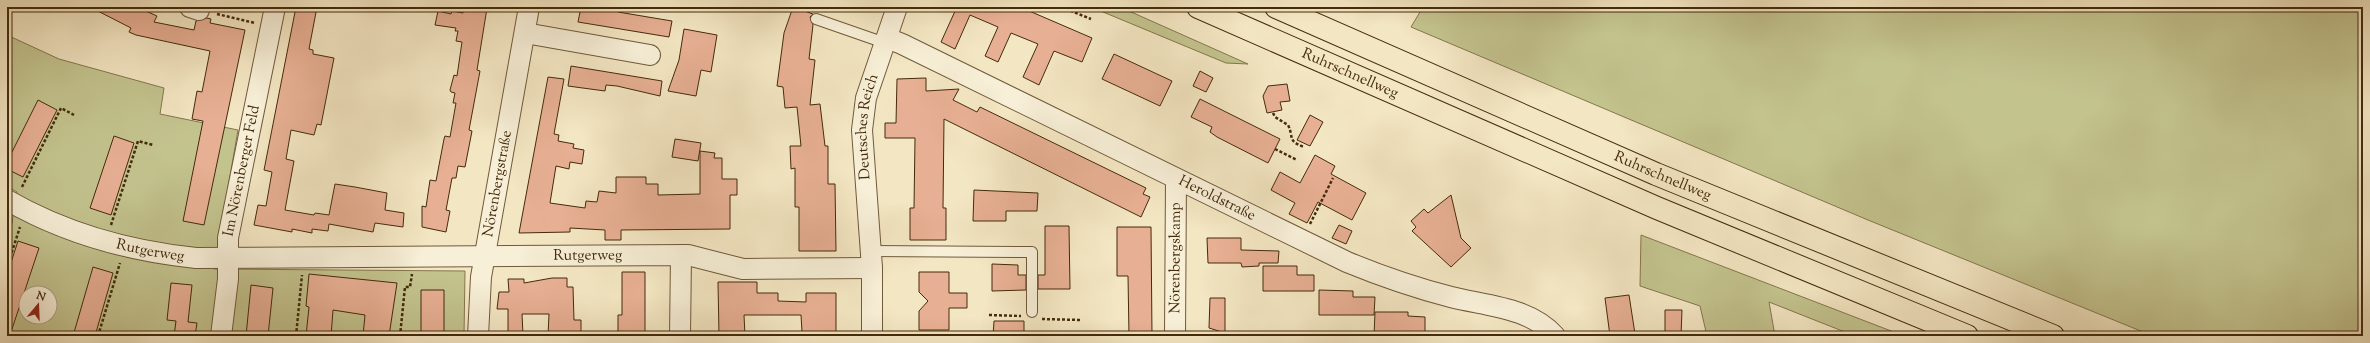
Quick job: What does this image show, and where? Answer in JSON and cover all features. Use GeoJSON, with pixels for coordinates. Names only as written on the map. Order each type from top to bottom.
{"type":"FeatureCollection","features":[{"type":"Feature","properties":{"kind":"highway","name":"Ruhrschnellweg"},"geometry":{"type":"LineString","coordinates":[[1198,7],[1657,208],[1967,336]]}},
{"type":"Feature","properties":{"kind":"highway","name":"Ruhrschnellweg"},"geometry":{"type":"LineString","coordinates":[[1276,7],[1656,174],[2053,336]]}},
{"type":"Feature","properties":{"kind":"street","name":"Im Nörenberger Feld"},"geometry":{"type":"LineString","coordinates":[[221,336],[228,259],[228,238],[275,7]]}},
{"type":"Feature","properties":{"kind":"street","name":"Nörenbergstraße"},"geometry":{"type":"LineString","coordinates":[[478,336],[481,277],[486,256],[529,7]]}},
{"type":"Feature","properties":{"kind":"street","name":"Deutsches Reich"},"geometry":{"type":"LineString","coordinates":[[872,336],[871,260],[862,130],[866,98],[897,7]]}},
{"type":"Feature","properties":{"kind":"street"},"geometry":{"type":"LineString","coordinates":[[524,33],[650,55]]}},
{"type":"Feature","properties":{"kind":"street","name":"Heroldstraße"},"geometry":{"type":"LineString","coordinates":[[886,41],[902,44],[1301,241],[1347,262],[1398,281],[1451,297],[1509,309],[1531,318],[1556,336]]}},
{"type":"Feature","properties":{"kind":"street","name":"Nörenbergskamp"},"geometry":{"type":"LineString","coordinates":[[1175,336],[1176,179]]}},
{"type":"Feature","properties":{"kind":"street","name":"Rutgerweg"},"geometry":{"type":"LineString","coordinates":[[14,209],[69,231],[124,248],[159,254],[228,259],[688,255],[743,269],[871,260]]}},
{"type":"Feature","properties":{"kind":"street"},"geometry":{"type":"LineString","coordinates":[[680,336],[681,256]]}},
{"type":"Feature","properties":{"kind":"lane"},"geometry":{"type":"LineString","coordinates":[[816,19],[886,41]]}},
{"type":"Feature","properties":{"kind":"lane"},"geometry":{"type":"LineString","coordinates":[[871,260],[1032,252],[1032,312]]}},
{"type":"Feature","properties":{"kind":"path"},"geometry":{"type":"LineString","coordinates":[[1061,7],[1091,19]]}},
{"type":"Feature","properties":{"kind":"path"},"geometry":{"type":"LineString","coordinates":[[195,9],[259,25]]}},
{"type":"Feature","properties":{"kind":"path"},"geometry":{"type":"LineString","coordinates":[[7,266],[14,209],[19,193],[61,108],[74,115]]}},
{"type":"Feature","properties":{"kind":"path"},"geometry":{"type":"LineString","coordinates":[[1272,113],[1275,117],[1288,125],[1290,138],[1304,147]]}},
{"type":"Feature","properties":{"kind":"path"},"geometry":{"type":"LineString","coordinates":[[105,242],[138,141],[153,145]]}},
{"type":"Feature","properties":{"kind":"path"},"geometry":{"type":"LineString","coordinates":[[1275,149],[1297,160]]}},
{"type":"Feature","properties":{"kind":"path"},"geometry":{"type":"LineString","coordinates":[[1301,241],[1333,178]]}},
{"type":"Feature","properties":{"kind":"path"},"geometry":{"type":"LineString","coordinates":[[98,336],[124,248]]}},
{"type":"Feature","properties":{"kind":"path"},"geometry":{"type":"LineString","coordinates":[[400,336],[406,287],[410,287],[412,257]]}},
{"type":"Feature","properties":{"kind":"path"},"geometry":{"type":"LineString","coordinates":[[296,336],[303,259]]}},
{"type":"Feature","properties":{"kind":"green space"},"geometry":{"type":"Polygon","coordinates":[[[1091,7],[1120,7],[1248,64],[1226,63],[1091,7]]]}},
{"type":"Feature","properties":{"kind":"green space"},"geometry":{"type":"Polygon","coordinates":[[[1423,7],[2363,7],[2363,336],[2153,336],[1868,220],[1411,27],[1423,7]]]}},
{"type":"Feature","properties":{"kind":"green space"},"geometry":{"type":"Polygon","coordinates":[[[7,35],[59,59],[164,88],[160,114],[238,130],[214,269],[465,271],[464,336],[7,336],[7,237],[11,229],[17,192],[7,186],[7,35]]]}},
{"type":"Feature","properties":{"kind":"green space"},"geometry":{"type":"Polygon","coordinates":[[[1641,235],[1904,336],[1855,336],[1769,302],[1775,336],[1707,336],[1700,306],[1640,286],[1641,235]]]}},
{"type":"Feature","properties":{"kind":"building"},"geometry":{"type":"Polygon","coordinates":[[[90,7],[137,7],[157,16],[154,22],[194,30],[196,21],[207,18],[211,19],[210,23],[245,30],[204,225],[183,221],[203,121],[192,119],[197,91],[202,92],[210,51],[136,35],[129,32],[131,28],[90,7]]]}},
{"type":"Feature","properties":{"kind":"building"},"geometry":{"type":"Polygon","coordinates":[[[296,7],[317,7],[309,49],[313,50],[313,54],[334,58],[321,125],[317,124],[314,135],[291,130],[286,159],[294,161],[285,210],[314,215],[315,213],[329,215],[335,184],[387,193],[385,210],[404,213],[403,227],[375,223],[373,232],[329,224],[328,231],[312,229],[312,233],[292,229],[292,232],[254,225],[258,205],[266,206],[272,172],[264,170],[296,7]]]}},
{"type":"Feature","properties":{"kind":"building"},"geometry":{"type":"Polygon","coordinates":[[[464,7],[487,8],[477,70],[480,71],[469,130],[472,131],[465,167],[458,166],[456,178],[452,178],[446,210],[450,211],[446,232],[422,227],[422,206],[426,207],[430,180],[436,181],[445,136],[450,137],[456,103],[453,103],[455,93],[451,92],[450,90],[454,75],[457,76],[462,42],[456,41],[458,31],[455,31],[456,28],[435,25],[438,11],[451,14],[452,11],[463,13],[464,7]]]}},
{"type":"Feature","properties":{"kind":"building"},"geometry":{"type":"Polygon","coordinates":[[[581,7],[619,7],[618,12],[672,21],[669,37],[578,22],[581,7]]]}},
{"type":"Feature","properties":{"kind":"building"},"geometry":{"type":"Polygon","coordinates":[[[793,7],[813,14],[810,17],[813,25],[809,59],[815,60],[810,105],[820,104],[825,146],[828,146],[828,184],[835,184],[836,251],[799,251],[799,207],[795,207],[795,168],[791,169],[790,146],[801,146],[797,107],[785,108],[783,87],[777,86],[784,33],[793,7]]]}},
{"type":"Feature","properties":{"kind":"building"},"geometry":{"type":"Polygon","coordinates":[[[952,7],[1020,7],[1092,38],[1082,62],[1054,51],[1039,85],[1023,77],[1038,44],[1011,33],[998,62],[985,56],[998,27],[970,15],[955,49],[941,42],[956,9],[952,7]]]}},
{"type":"Feature","properties":{"kind":"building"},"geometry":{"type":"Polygon","coordinates":[[[684,29],[717,35],[711,72],[701,70],[696,96],[668,91],[679,60],[684,29]]]}},
{"type":"Feature","properties":{"kind":"building"},"geometry":{"type":"Polygon","coordinates":[[[1114,54],[1172,81],[1160,106],[1102,79],[1114,54]]]}},
{"type":"Feature","properties":{"kind":"building"},"geometry":{"type":"Polygon","coordinates":[[[571,66],[662,81],[660,96],[617,86],[606,85],[605,91],[568,86],[571,66]]]}},
{"type":"Feature","properties":{"kind":"building"},"geometry":{"type":"Polygon","coordinates":[[[1200,71],[1213,78],[1206,92],[1193,86],[1200,71]]]}},
{"type":"Feature","properties":{"kind":"building"},"geometry":{"type":"Polygon","coordinates":[[[548,77],[564,79],[554,134],[559,135],[558,141],[574,144],[573,148],[584,150],[582,164],[570,162],[569,169],[556,166],[550,203],[585,208],[586,201],[597,202],[599,191],[616,193],[616,177],[646,177],[646,184],[658,184],[658,195],[700,194],[700,151],[715,153],[714,158],[722,158],[722,179],[737,179],[737,195],[730,195],[730,229],[621,230],[621,240],[605,240],[605,230],[570,228],[570,232],[519,233],[548,77]]]}},
{"type":"Feature","properties":{"kind":"building"},"geometry":{"type":"Polygon","coordinates":[[[926,78],[926,91],[959,89],[953,100],[977,112],[980,107],[1146,188],[1143,194],[1150,197],[1141,217],[944,119],[943,208],[946,208],[946,240],[910,240],[910,208],[914,208],[915,138],[885,138],[885,123],[896,123],[897,79],[926,78]]]}},
{"type":"Feature","properties":{"kind":"building"},"geometry":{"type":"Polygon","coordinates":[[[1287,84],[1290,101],[1280,102],[1282,110],[1267,113],[1263,96],[1268,86],[1287,84]]]}},
{"type":"Feature","properties":{"kind":"building"},"geometry":{"type":"Polygon","coordinates":[[[1200,99],[1280,139],[1268,163],[1217,137],[1210,132],[1212,127],[1191,117],[1200,99]]]}},
{"type":"Feature","properties":{"kind":"building"},"geometry":{"type":"Polygon","coordinates":[[[38,100],[57,110],[23,177],[7,169],[7,162],[38,100]]]}},
{"type":"Feature","properties":{"kind":"building"},"geometry":{"type":"Polygon","coordinates":[[[1310,115],[1323,122],[1310,146],[1297,140],[1310,115]]]}},
{"type":"Feature","properties":{"kind":"building"},"geometry":{"type":"Polygon","coordinates":[[[114,136],[134,143],[111,215],[90,208],[114,136]]]}},
{"type":"Feature","properties":{"kind":"building"},"geometry":{"type":"Polygon","coordinates":[[[675,139],[701,143],[698,161],[672,157],[675,139]]]}},
{"type":"Feature","properties":{"kind":"building"},"geometry":{"type":"Polygon","coordinates":[[[1315,155],[1335,166],[1331,174],[1366,193],[1352,220],[1318,202],[1307,223],[1289,214],[1295,203],[1271,190],[1280,172],[1300,183],[1315,155]]]}},
{"type":"Feature","properties":{"kind":"building"},"geometry":{"type":"Polygon","coordinates":[[[974,190],[1038,193],[1037,211],[1006,211],[1006,221],[973,221],[974,190]]]}},
{"type":"Feature","properties":{"kind":"building"},"geometry":{"type":"Polygon","coordinates":[[[1451,195],[1461,238],[1471,248],[1451,267],[1412,231],[1416,227],[1411,221],[1424,209],[1428,213],[1451,195]]]}},
{"type":"Feature","properties":{"kind":"building"},"geometry":{"type":"Polygon","coordinates":[[[1339,225],[1352,231],[1346,244],[1332,238],[1339,225]]]}},
{"type":"Feature","properties":{"kind":"building"},"geometry":{"type":"Polygon","coordinates":[[[1045,226],[1069,226],[1070,289],[1038,289],[1038,275],[1045,275],[1045,226]]]}},
{"type":"Feature","properties":{"kind":"building"},"geometry":{"type":"Polygon","coordinates":[[[1117,227],[1151,227],[1152,336],[1129,336],[1128,276],[1117,276],[1117,227]]]}},
{"type":"Feature","properties":{"kind":"building"},"geometry":{"type":"Polygon","coordinates":[[[1207,238],[1241,238],[1241,250],[1279,251],[1278,263],[1259,263],[1259,266],[1242,267],[1241,263],[1208,263],[1207,238]]]}},
{"type":"Feature","properties":{"kind":"building"},"geometry":{"type":"Polygon","coordinates":[[[18,241],[39,248],[27,285],[18,285],[18,311],[10,335],[7,335],[7,275],[18,241]]]}},
{"type":"Feature","properties":{"kind":"building"},"geometry":{"type":"Polygon","coordinates":[[[992,264],[1018,265],[1018,275],[1026,275],[1026,290],[992,291],[992,264]]]}},
{"type":"Feature","properties":{"kind":"building"},"geometry":{"type":"Polygon","coordinates":[[[1263,266],[1297,266],[1297,275],[1314,275],[1314,291],[1263,291],[1263,266]]]}},
{"type":"Feature","properties":{"kind":"building"},"geometry":{"type":"Polygon","coordinates":[[[93,267],[113,273],[95,336],[73,336],[93,267]]]}},
{"type":"Feature","properties":{"kind":"building"},"geometry":{"type":"Polygon","coordinates":[[[622,272],[645,272],[645,336],[618,336],[618,315],[622,315],[622,272]]]}},
{"type":"Feature","properties":{"kind":"building"},"geometry":{"type":"Polygon","coordinates":[[[919,272],[949,272],[949,293],[967,293],[967,308],[949,308],[949,330],[919,330],[919,311],[928,301],[919,292],[919,272]]]}},
{"type":"Feature","properties":{"kind":"building"},"geometry":{"type":"Polygon","coordinates":[[[309,274],[397,283],[389,336],[363,336],[365,315],[333,310],[331,336],[306,336],[309,307],[306,306],[309,274]]]}},
{"type":"Feature","properties":{"kind":"building"},"geometry":{"type":"Polygon","coordinates":[[[552,278],[567,278],[567,287],[573,287],[574,320],[581,320],[581,336],[548,336],[549,314],[522,314],[523,335],[508,334],[508,309],[497,309],[499,292],[509,292],[508,279],[524,279],[524,283],[552,278]]]}},
{"type":"Feature","properties":{"kind":"building"},"geometry":{"type":"Polygon","coordinates":[[[718,282],[757,282],[757,293],[778,293],[778,301],[806,302],[806,293],[836,293],[836,336],[806,336],[806,332],[802,332],[801,315],[744,315],[745,336],[719,336],[718,282]]]}},
{"type":"Feature","properties":{"kind":"building"},"geometry":{"type":"Polygon","coordinates":[[[171,283],[192,285],[188,322],[197,323],[195,336],[174,336],[176,321],[167,320],[171,283]]]}},
{"type":"Feature","properties":{"kind":"building"},"geometry":{"type":"Polygon","coordinates":[[[251,285],[273,288],[268,336],[246,336],[251,285]]]}},
{"type":"Feature","properties":{"kind":"building"},"geometry":{"type":"Polygon","coordinates":[[[421,290],[444,290],[444,336],[421,336],[421,290]]]}},
{"type":"Feature","properties":{"kind":"building"},"geometry":{"type":"Polygon","coordinates":[[[1319,290],[1353,291],[1353,297],[1375,297],[1374,315],[1319,315],[1319,290]]]}},
{"type":"Feature","properties":{"kind":"building"},"geometry":{"type":"Polygon","coordinates":[[[1629,295],[1635,334],[1610,336],[1605,298],[1629,295]]]}},
{"type":"Feature","properties":{"kind":"building"},"geometry":{"type":"Polygon","coordinates":[[[1210,298],[1225,298],[1225,333],[1209,328],[1210,298]]]}},
{"type":"Feature","properties":{"kind":"building"},"geometry":{"type":"Polygon","coordinates":[[[1665,310],[1682,310],[1681,336],[1665,336],[1665,310]]]}},
{"type":"Feature","properties":{"kind":"building"},"geometry":{"type":"Polygon","coordinates":[[[1375,312],[1408,312],[1408,316],[1425,317],[1425,336],[1374,336],[1375,312]]]}},
{"type":"Feature","properties":{"kind":"building"},"geometry":{"type":"Polygon","coordinates":[[[994,321],[1024,321],[1024,336],[993,336],[994,321]]]}}]}
